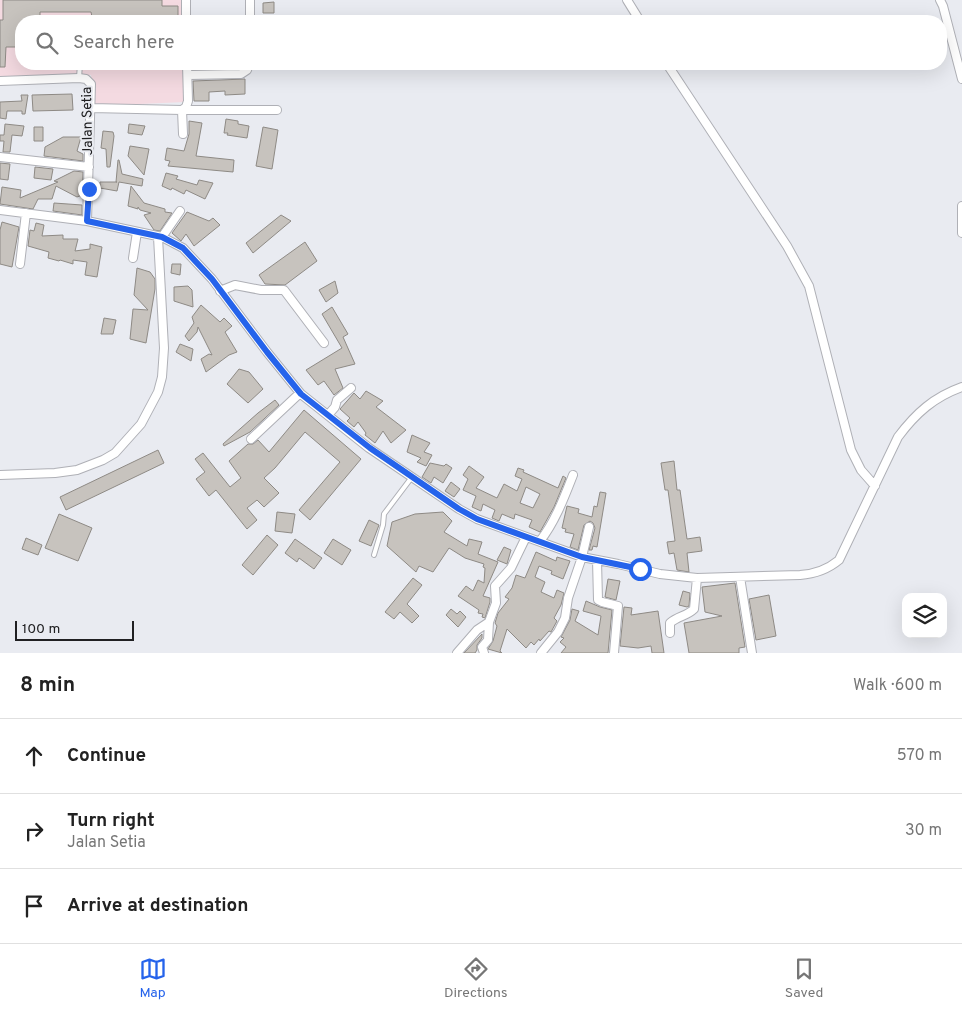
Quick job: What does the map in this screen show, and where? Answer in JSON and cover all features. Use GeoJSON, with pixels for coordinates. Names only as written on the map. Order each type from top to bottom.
{"type":"FeatureCollection","features":[{"type":"Feature","properties":{"kind":"street"},"geometry":{"type":"LineString","coordinates":[[186,0],[186,15]]}},
{"type":"Feature","properties":{"kind":"street"},"geometry":{"type":"LineString","coordinates":[[250,0],[250,15]]}},
{"type":"Feature","properties":{"kind":"street"},"geometry":{"type":"LineString","coordinates":[[627,0],[636,15]]}},
{"type":"Feature","properties":{"kind":"street"},"geometry":{"type":"LineString","coordinates":[[940,0],[945,15]]}},
{"type":"Feature","properties":{"kind":"street"},"geometry":{"type":"LineString","coordinates":[[947,21],[962,79]]}},
{"type":"Feature","properties":{"kind":"street"},"geometry":{"type":"LineString","coordinates":[[183,134],[182,110],[186,107],[188,101],[188,70]]}},
{"type":"Feature","properties":{"kind":"street"},"geometry":{"type":"LineString","coordinates":[[188,75],[241,74],[247,70]]}},
{"type":"Feature","properties":{"kind":"street"},"geometry":{"type":"LineString","coordinates":[[671,70],[787,246],[810,286],[851,450],[861,470],[874,486]]}},
{"type":"Feature","properties":{"kind":"street","name":"Jalan Setia"},"geometry":{"type":"LineString","coordinates":[[0,81],[79,78],[86,79],[91,84],[87,221]]}},
{"type":"Feature","properties":{"kind":"street"},"geometry":{"type":"LineString","coordinates":[[91,108],[277,110]]}},
{"type":"Feature","properties":{"kind":"street"},"geometry":{"type":"LineString","coordinates":[[0,157],[89,167]]}},
{"type":"Feature","properties":{"kind":"street"},"geometry":{"type":"LineString","coordinates":[[962,206],[962,233]]}},
{"type":"Feature","properties":{"kind":"street"},"geometry":{"type":"LineString","coordinates":[[0,210],[87,221],[160,237],[183,248],[220,291],[300,393],[370,448],[412,477],[477,519],[582,557],[660,574],[697,578],[813,574],[832,566],[838,560],[898,438],[908,424],[919,412],[944,394],[962,386]]}},
{"type":"Feature","properties":{"kind":"street"},"geometry":{"type":"LineString","coordinates":[[0,475],[55,473],[77,470],[115,453],[141,424],[158,392],[162,378],[164,348],[160,237],[180,211]]}},
{"type":"Feature","properties":{"kind":"street"},"geometry":{"type":"LineString","coordinates":[[20,264],[26,213]]}},
{"type":"Feature","properties":{"kind":"street"},"geometry":{"type":"LineString","coordinates":[[133,258],[137,232]]}},
{"type":"Feature","properties":{"kind":"street"},"geometry":{"type":"LineString","coordinates":[[220,291],[235,285],[262,290],[284,290],[324,343]]}},
{"type":"Feature","properties":{"kind":"street"},"geometry":{"type":"LineString","coordinates":[[328,415],[335,407],[337,400],[351,388]]}},
{"type":"Feature","properties":{"kind":"street"},"geometry":{"type":"LineString","coordinates":[[250,439],[300,393]]}},
{"type":"Feature","properties":{"kind":"street"},"geometry":{"type":"LineString","coordinates":[[540,541],[563,500],[573,475]]}},
{"type":"Feature","properties":{"kind":"street"},"geometry":{"type":"LineString","coordinates":[[541,653],[562,625],[589,527]]}},
{"type":"Feature","properties":{"kind":"street"},"geometry":{"type":"LineString","coordinates":[[484,653],[482,647],[488,640],[489,622],[496,603],[494,589],[496,583],[511,568],[526,537]]}},
{"type":"Feature","properties":{"kind":"street"},"geometry":{"type":"LineString","coordinates":[[597,560],[598,600],[618,606],[614,653]]}},
{"type":"Feature","properties":{"kind":"street"},"geometry":{"type":"LineString","coordinates":[[740,577],[752,653]]}},
{"type":"Feature","properties":{"kind":"street"},"geometry":{"type":"LineString","coordinates":[[670,633],[670,623],[676,618],[689,614],[694,609],[697,578]]}},
{"type":"Feature","properties":{"kind":"street"},"geometry":{"type":"LineString","coordinates":[[457,653],[476,630],[489,622]]}},
{"type":"Feature","properties":{"kind":"lane"},"geometry":{"type":"LineString","coordinates":[[79,78],[80,70]]}},
{"type":"Feature","properties":{"kind":"lane"},"geometry":{"type":"LineString","coordinates":[[374,555],[383,525],[384,514],[412,477]]}},
{"type":"Feature","properties":{"kind":"shaded area"},"geometry":{"type":"Polygon","coordinates":[[[0,0],[184,0],[184,15],[15,15],[15,70],[185,70],[185,102],[95,106],[91,75],[0,78],[0,0]]]}},
{"type":"Feature","properties":{"kind":"building"},"geometry":{"type":"Polygon","coordinates":[[[3,0],[162,0],[162,6],[178,6],[178,15],[92,15],[91,12],[40,12],[40,15],[15,15],[15,47],[6,47],[5,67],[0,67],[0,20],[3,20],[3,0]]]}},
{"type":"Feature","properties":{"kind":"building"},"geometry":{"type":"Polygon","coordinates":[[[274,2],[274,13],[263,13],[263,3],[274,2]]]}},
{"type":"Feature","properties":{"kind":"building"},"geometry":{"type":"Polygon","coordinates":[[[245,79],[245,94],[225,95],[225,91],[209,92],[209,101],[194,101],[193,81],[245,79]]]}},
{"type":"Feature","properties":{"kind":"building"},"geometry":{"type":"Polygon","coordinates":[[[72,94],[73,110],[33,111],[32,95],[72,94]]]}},
{"type":"Feature","properties":{"kind":"building"},"geometry":{"type":"Polygon","coordinates":[[[21,95],[28,95],[25,114],[22,114],[22,111],[7,111],[6,119],[0,118],[0,102],[22,101],[21,95]]]}},
{"type":"Feature","properties":{"kind":"building"},"geometry":{"type":"Polygon","coordinates":[[[226,119],[238,121],[238,124],[249,126],[247,138],[224,133],[226,119]]]}},
{"type":"Feature","properties":{"kind":"building"},"geometry":{"type":"Polygon","coordinates":[[[189,121],[202,123],[196,156],[234,160],[233,172],[168,166],[170,161],[165,160],[167,148],[184,151],[189,134],[189,121]]]}},
{"type":"Feature","properties":{"kind":"building"},"geometry":{"type":"Polygon","coordinates":[[[5,124],[24,126],[22,136],[12,135],[10,152],[3,152],[4,141],[0,141],[0,135],[4,135],[5,124]]]}},
{"type":"Feature","properties":{"kind":"building"},"geometry":{"type":"Polygon","coordinates":[[[129,124],[145,126],[142,135],[128,133],[129,124]]]}},
{"type":"Feature","properties":{"kind":"building"},"geometry":{"type":"Polygon","coordinates":[[[34,127],[43,127],[43,141],[34,141],[34,127]]]}},
{"type":"Feature","properties":{"kind":"building"},"geometry":{"type":"Polygon","coordinates":[[[263,127],[278,130],[272,169],[256,166],[263,127]]]}},
{"type":"Feature","properties":{"kind":"building"},"geometry":{"type":"Polygon","coordinates":[[[103,131],[113,132],[114,136],[110,167],[107,167],[106,149],[101,148],[103,131]]]}},
{"type":"Feature","properties":{"kind":"building"},"geometry":{"type":"Polygon","coordinates":[[[63,137],[81,137],[77,151],[83,154],[83,161],[44,156],[45,147],[63,137]]]}},
{"type":"Feature","properties":{"kind":"building"},"geometry":{"type":"Polygon","coordinates":[[[130,146],[149,149],[144,175],[128,156],[130,146]]]}},
{"type":"Feature","properties":{"kind":"building"},"geometry":{"type":"Polygon","coordinates":[[[118,160],[122,174],[143,179],[142,186],[119,182],[117,191],[100,188],[100,182],[116,182],[118,160]]]}},
{"type":"Feature","properties":{"kind":"building"},"geometry":{"type":"Polygon","coordinates":[[[0,163],[10,164],[8,180],[0,179],[0,163]]]}},
{"type":"Feature","properties":{"kind":"building"},"geometry":{"type":"Polygon","coordinates":[[[35,167],[53,169],[51,180],[34,178],[35,167]]]}},
{"type":"Feature","properties":{"kind":"building"},"geometry":{"type":"Polygon","coordinates":[[[74,171],[83,172],[82,195],[77,197],[56,186],[52,199],[38,199],[33,209],[0,204],[2,187],[21,190],[20,198],[58,182],[54,181],[74,171]]]}},
{"type":"Feature","properties":{"kind":"building"},"geometry":{"type":"Polygon","coordinates":[[[166,173],[178,176],[176,179],[197,185],[199,180],[213,183],[205,199],[186,190],[184,194],[172,188],[171,190],[162,186],[166,173]]]}},
{"type":"Feature","properties":{"kind":"building"},"geometry":{"type":"Polygon","coordinates":[[[131,186],[144,203],[172,213],[160,231],[154,230],[144,215],[151,213],[140,210],[138,207],[138,209],[128,206],[131,186]]]}},
{"type":"Feature","properties":{"kind":"building"},"geometry":{"type":"Polygon","coordinates":[[[54,203],[82,205],[82,215],[53,211],[54,203]]]}},
{"type":"Feature","properties":{"kind":"building"},"geometry":{"type":"Polygon","coordinates":[[[187,212],[209,221],[213,218],[220,225],[194,246],[186,234],[181,241],[172,233],[187,212]]]}},
{"type":"Feature","properties":{"kind":"building"},"geometry":{"type":"Polygon","coordinates":[[[281,215],[291,221],[253,253],[246,243],[281,215]]]}},
{"type":"Feature","properties":{"kind":"building"},"geometry":{"type":"Polygon","coordinates":[[[2,222],[19,227],[12,267],[0,264],[0,230],[2,222]]]}},
{"type":"Feature","properties":{"kind":"building"},"geometry":{"type":"Polygon","coordinates":[[[36,223],[44,225],[42,236],[63,235],[63,239],[78,239],[75,251],[90,249],[90,244],[102,247],[97,277],[85,275],[87,262],[73,260],[73,264],[59,261],[48,258],[49,252],[28,246],[30,230],[34,231],[36,223]]]}},
{"type":"Feature","properties":{"kind":"building"},"geometry":{"type":"Polygon","coordinates":[[[305,242],[317,261],[285,285],[265,284],[259,275],[305,242]]]}},
{"type":"Feature","properties":{"kind":"building"},"geometry":{"type":"Polygon","coordinates":[[[172,264],[181,264],[180,275],[171,273],[172,264]]]}},
{"type":"Feature","properties":{"kind":"building"},"geometry":{"type":"Polygon","coordinates":[[[137,268],[150,272],[155,279],[146,343],[130,339],[133,309],[148,310],[134,295],[137,268]]]}},
{"type":"Feature","properties":{"kind":"building"},"geometry":{"type":"Polygon","coordinates":[[[335,281],[338,293],[326,302],[319,290],[335,281]]]}},
{"type":"Feature","properties":{"kind":"building"},"geometry":{"type":"Polygon","coordinates":[[[188,286],[192,290],[193,307],[174,301],[174,287],[188,286]]]}},
{"type":"Feature","properties":{"kind":"building"},"geometry":{"type":"Polygon","coordinates":[[[201,305],[220,322],[224,318],[232,326],[225,332],[237,352],[229,355],[206,372],[201,359],[209,354],[212,355],[198,327],[197,332],[189,341],[185,336],[194,323],[192,317],[201,305]]]}},
{"type":"Feature","properties":{"kind":"building"},"geometry":{"type":"Polygon","coordinates":[[[332,307],[348,334],[343,337],[355,364],[335,369],[343,388],[334,395],[324,381],[318,385],[306,370],[342,348],[322,314],[332,307]]]}},
{"type":"Feature","properties":{"kind":"building"},"geometry":{"type":"Polygon","coordinates":[[[104,318],[116,320],[113,334],[101,334],[104,318]]]}},
{"type":"Feature","properties":{"kind":"building"},"geometry":{"type":"Polygon","coordinates":[[[180,344],[193,349],[191,361],[176,352],[180,344]]]}},
{"type":"Feature","properties":{"kind":"building"},"geometry":{"type":"Polygon","coordinates":[[[239,369],[249,372],[263,389],[248,403],[227,384],[239,369]]]}},
{"type":"Feature","properties":{"kind":"building"},"geometry":{"type":"Polygon","coordinates":[[[366,391],[383,401],[376,407],[406,430],[391,443],[383,431],[375,443],[365,435],[366,433],[358,422],[354,427],[347,421],[350,418],[340,409],[354,393],[360,399],[366,391]]]}},
{"type":"Feature","properties":{"kind":"building"},"geometry":{"type":"Polygon","coordinates":[[[275,400],[279,405],[250,432],[224,446],[223,444],[275,400]]]}},
{"type":"Feature","properties":{"kind":"building"},"geometry":{"type":"Polygon","coordinates":[[[304,410],[361,459],[310,520],[299,510],[340,462],[305,432],[275,468],[264,478],[279,493],[264,507],[257,500],[247,508],[257,520],[247,529],[216,490],[209,496],[196,479],[205,472],[195,459],[203,453],[230,487],[241,478],[229,461],[248,444],[253,444],[258,440],[269,452],[304,410]]]}},
{"type":"Feature","properties":{"kind":"building"},"geometry":{"type":"Polygon","coordinates":[[[412,435],[430,443],[424,452],[432,455],[426,466],[417,462],[421,458],[407,452],[412,435]]]}},
{"type":"Feature","properties":{"kind":"building"},"geometry":{"type":"Polygon","coordinates":[[[158,450],[164,463],[66,510],[60,497],[158,450]]]}},
{"type":"Feature","properties":{"kind":"building"},"geometry":{"type":"Polygon","coordinates":[[[674,461],[677,490],[680,490],[687,539],[700,537],[702,551],[687,553],[689,572],[677,570],[674,553],[669,554],[667,542],[675,541],[668,490],[665,490],[661,463],[674,461]]]}},
{"type":"Feature","properties":{"kind":"building"},"geometry":{"type":"Polygon","coordinates":[[[430,463],[444,466],[446,464],[452,468],[443,483],[434,477],[431,483],[422,477],[430,463]]]}},
{"type":"Feature","properties":{"kind":"building"},"geometry":{"type":"Polygon","coordinates":[[[469,466],[484,477],[476,488],[497,498],[504,484],[517,491],[522,479],[515,476],[518,468],[558,488],[563,476],[566,478],[554,507],[540,532],[529,527],[532,520],[515,514],[514,519],[502,514],[499,521],[492,518],[495,510],[483,504],[481,511],[472,507],[476,496],[463,490],[468,479],[463,475],[469,466]],[[526,487],[520,503],[533,508],[540,494],[526,487]]]}},
{"type":"Feature","properties":{"kind":"building"},"geometry":{"type":"Polygon","coordinates":[[[451,482],[460,489],[454,497],[445,491],[451,482]]]}},
{"type":"Feature","properties":{"kind":"building"},"geometry":{"type":"Polygon","coordinates":[[[600,492],[606,493],[597,547],[593,546],[592,550],[589,550],[595,528],[590,521],[584,525],[578,550],[570,547],[574,534],[565,532],[566,529],[562,528],[567,506],[579,509],[578,513],[592,517],[594,506],[597,507],[600,492]]]}},
{"type":"Feature","properties":{"kind":"building"},"geometry":{"type":"Polygon","coordinates":[[[277,512],[295,514],[292,533],[275,531],[277,512]]]}},
{"type":"Feature","properties":{"kind":"building"},"geometry":{"type":"Polygon","coordinates":[[[443,512],[452,521],[444,532],[467,546],[469,539],[482,542],[478,554],[498,562],[483,596],[490,598],[485,618],[482,617],[483,614],[478,613],[479,610],[458,596],[466,586],[473,591],[478,580],[484,583],[484,564],[465,558],[449,548],[433,572],[419,566],[416,572],[387,546],[392,522],[415,514],[443,512]]]}},
{"type":"Feature","properties":{"kind":"building"},"geometry":{"type":"Polygon","coordinates":[[[59,514],[92,528],[78,561],[45,548],[59,514]]]}},
{"type":"Feature","properties":{"kind":"building"},"geometry":{"type":"Polygon","coordinates":[[[369,520],[379,525],[371,546],[359,541],[369,520]]]}},
{"type":"Feature","properties":{"kind":"building"},"geometry":{"type":"Polygon","coordinates":[[[267,535],[278,545],[253,575],[242,565],[267,535]]]}},
{"type":"Feature","properties":{"kind":"building"},"geometry":{"type":"Polygon","coordinates":[[[26,538],[42,545],[38,555],[22,549],[26,538]]]}},
{"type":"Feature","properties":{"kind":"building"},"geometry":{"type":"Polygon","coordinates":[[[295,539],[322,558],[314,569],[299,558],[297,562],[285,553],[295,539]]]}},
{"type":"Feature","properties":{"kind":"building"},"geometry":{"type":"Polygon","coordinates":[[[333,539],[351,550],[342,565],[324,553],[333,539]]]}},
{"type":"Feature","properties":{"kind":"building"},"geometry":{"type":"Polygon","coordinates":[[[504,547],[511,550],[507,564],[497,560],[504,547]]]}},
{"type":"Feature","properties":{"kind":"building"},"geometry":{"type":"Polygon","coordinates":[[[536,552],[556,561],[557,557],[570,561],[563,579],[551,574],[552,571],[539,566],[535,577],[545,582],[541,592],[554,598],[557,590],[564,593],[561,605],[554,618],[557,621],[551,632],[549,631],[534,645],[531,642],[526,648],[507,629],[500,651],[502,653],[488,649],[493,641],[498,613],[509,599],[505,597],[512,588],[516,575],[525,578],[536,552]]]}},
{"type":"Feature","properties":{"kind":"building"},"geometry":{"type":"Polygon","coordinates":[[[413,578],[422,585],[407,604],[419,616],[412,623],[400,612],[394,619],[385,612],[413,578]]]}},
{"type":"Feature","properties":{"kind":"building"},"geometry":{"type":"Polygon","coordinates":[[[608,579],[620,581],[616,600],[605,597],[608,579]]]}},
{"type":"Feature","properties":{"kind":"building"},"geometry":{"type":"Polygon","coordinates":[[[735,583],[745,647],[739,648],[739,653],[689,653],[684,623],[722,616],[705,612],[702,587],[735,583]]]}},
{"type":"Feature","properties":{"kind":"building"},"geometry":{"type":"Polygon","coordinates":[[[683,591],[690,593],[689,606],[687,607],[679,605],[683,591]]]}},
{"type":"Feature","properties":{"kind":"building"},"geometry":{"type":"Polygon","coordinates":[[[769,595],[776,636],[756,640],[749,599],[769,595]]]}},
{"type":"Feature","properties":{"kind":"building"},"geometry":{"type":"Polygon","coordinates":[[[586,601],[612,610],[608,653],[561,653],[566,647],[560,642],[564,638],[561,637],[570,620],[572,609],[579,611],[575,621],[598,635],[601,616],[583,611],[586,601]]]}},
{"type":"Feature","properties":{"kind":"building"},"geometry":{"type":"Polygon","coordinates":[[[624,607],[632,608],[631,615],[658,611],[664,653],[652,653],[651,646],[638,648],[620,646],[624,607]]]}},
{"type":"Feature","properties":{"kind":"building"},"geometry":{"type":"Polygon","coordinates":[[[451,609],[457,614],[460,611],[466,617],[458,627],[446,615],[451,609]]]}},
{"type":"Feature","properties":{"kind":"building"},"geometry":{"type":"Polygon","coordinates":[[[482,634],[475,653],[464,653],[482,634]]]}},
{"type":"Feature","properties":{"kind":"route"},"geometry":{"type":"LineString","coordinates":[[89,189],[87,221],[162,237],[183,248],[212,279],[301,394],[370,448],[412,477],[477,519],[582,557],[640,569]]}}]}
